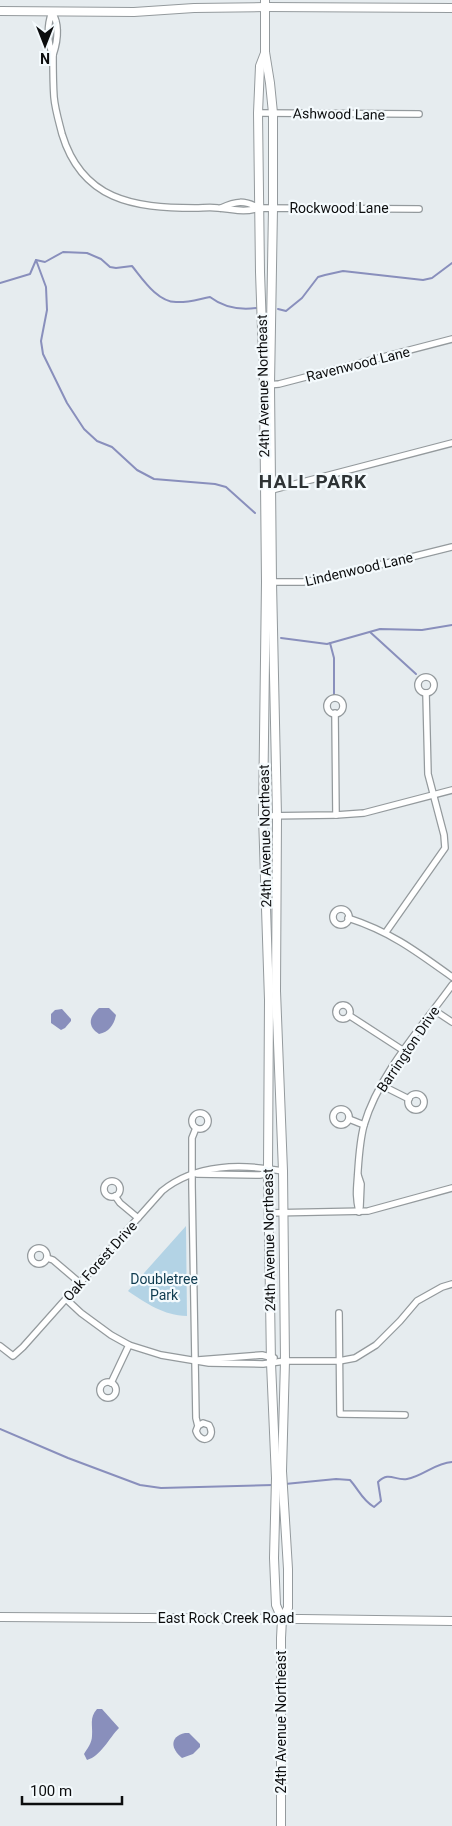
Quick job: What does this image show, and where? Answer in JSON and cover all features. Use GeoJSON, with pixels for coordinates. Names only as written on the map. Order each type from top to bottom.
{"type":"FeatureCollection","features":[{"type":"Feature","properties":{"kind":"street"},"geometry":{"type":"LineString","coordinates":[[0,11],[134,12],[265,4],[452,8]]}},
{"type":"Feature","properties":{"kind":"street","name":"24th Avenue Northeast"},"geometry":{"type":"LineString","coordinates":[[265,4],[265,52],[273,113],[273,208],[267,385]]}},
{"type":"Feature","properties":{"kind":"street","name":"Rockwood Lane"},"geometry":{"type":"LineString","coordinates":[[52,12],[48,22],[50,48],[53,55],[54,98],[68,154],[85,178],[108,194],[137,203],[164,207],[220,208],[230,204],[248,202],[259,208],[419,209]]}},
{"type":"Feature","properties":{"kind":"street","name":"24th Avenue Northeast"},"geometry":{"type":"LineString","coordinates":[[265,52],[260,66],[258,113],[259,208],[267,385],[269,582],[277,816],[276,991],[283,1171],[285,1361],[274,1558],[276,1605],[282,1618]]}},
{"type":"Feature","properties":{"kind":"street","name":"Ashwood Lane"},"geometry":{"type":"LineString","coordinates":[[258,113],[419,114]]}},
{"type":"Feature","properties":{"kind":"street","name":"Ravenwood Lane"},"geometry":{"type":"LineString","coordinates":[[267,385],[279,384],[452,339]]}},
{"type":"Feature","properties":{"kind":"street"},"geometry":{"type":"LineString","coordinates":[[268,491],[452,443]]}},
{"type":"Feature","properties":{"kind":"street","name":"Lindenwood Lane"},"geometry":{"type":"LineString","coordinates":[[269,582],[303,582],[323,579],[452,547]]}},
{"type":"Feature","properties":{"kind":"street","name":"24th Avenue Northeast"},"geometry":{"type":"LineString","coordinates":[[269,582],[263,816],[270,1000],[268,1213],[271,1360],[279,1469]]}},
{"type":"Feature","properties":{"kind":"street"},"geometry":{"type":"LineString","coordinates":[[386,932],[445,848],[444,835],[427,765],[426,693]]}},
{"type":"Feature","properties":{"kind":"street"},"geometry":{"type":"LineString","coordinates":[[335,714],[336,815]]}},
{"type":"Feature","properties":{"kind":"street"},"geometry":{"type":"LineString","coordinates":[[263,816],[364,813],[452,790]]}},
{"type":"Feature","properties":{"kind":"street"},"geometry":{"type":"LineString","coordinates":[[348,918],[386,932],[452,977]]}},
{"type":"Feature","properties":{"kind":"street","name":"Barrington Drive"},"geometry":{"type":"LineString","coordinates":[[359,1212],[361,1190],[358,1173],[364,1124],[381,1085],[404,1050],[452,985]]}},
{"type":"Feature","properties":{"kind":"street"},"geometry":{"type":"LineString","coordinates":[[434,1010],[452,1022]]}},
{"type":"Feature","properties":{"kind":"street"},"geometry":{"type":"LineString","coordinates":[[350,1016],[404,1050]]}},
{"type":"Feature","properties":{"kind":"street"},"geometry":{"type":"LineString","coordinates":[[381,1085],[409,1099]]}},
{"type":"Feature","properties":{"kind":"street"},"geometry":{"type":"LineString","coordinates":[[349,1119],[364,1124]]}},
{"type":"Feature","properties":{"kind":"street"},"geometry":{"type":"LineString","coordinates":[[196,1128],[192,1138],[192,1174],[196,1418],[198,1426]]}},
{"type":"Feature","properties":{"kind":"street","name":"Oak Forest Drive"},"geometry":{"type":"LineString","coordinates":[[0,1346],[13,1356],[138,1218],[168,1186],[177,1180],[207,1169],[259,1167],[268,1171],[283,1171]]}},
{"type":"Feature","properties":{"kind":"street"},"geometry":{"type":"LineString","coordinates":[[268,1213],[359,1212],[377,1209],[452,1188]]}},
{"type":"Feature","properties":{"kind":"street"},"geometry":{"type":"LineString","coordinates":[[116,1196],[120,1203],[138,1218]]}},
{"type":"Feature","properties":{"kind":"street"},"geometry":{"type":"LineString","coordinates":[[47,1258],[53,1260],[80,1283]]}},
{"type":"Feature","properties":{"kind":"street"},"geometry":{"type":"LineString","coordinates":[[66,1299],[100,1327],[129,1345],[161,1355],[196,1360],[262,1355],[271,1360],[339,1361],[355,1358],[376,1345],[417,1301],[442,1287],[452,1284]]}},
{"type":"Feature","properties":{"kind":"street"},"geometry":{"type":"LineString","coordinates":[[339,1312],[340,1414],[405,1415]]}},
{"type":"Feature","properties":{"kind":"street"},"geometry":{"type":"LineString","coordinates":[[111,1383],[129,1345]]}},
{"type":"Feature","properties":{"kind":"street","name":"24th Avenue Northeast"},"geometry":{"type":"LineString","coordinates":[[279,1487],[288,1569],[288,1608],[282,1618],[280,1647],[280,1826]]}},
{"type":"Feature","properties":{"kind":"street","name":"East Rock Creek Road"},"geometry":{"type":"LineString","coordinates":[[0,1617],[452,1621]]}},
{"type":"Feature","properties":{"kind":"green space","name":"Doubletree Park"},"geometry":{"type":"Polygon","coordinates":[[[186,1226],[187,1316],[170,1314],[128,1291],[186,1226]]]}},
{"type":"Feature","properties":{"kind":"water"},"geometry":{"type":"Polygon","coordinates":[[[99,1008],[109,1008],[116,1015],[110,1028],[106,1032],[99,1034],[91,1025],[91,1018],[99,1008]]]}},
{"type":"Feature","properties":{"kind":"water"},"geometry":{"type":"Polygon","coordinates":[[[62,1009],[71,1021],[61,1030],[51,1023],[51,1014],[55,1010],[62,1009]]]}},
{"type":"Feature","properties":{"kind":"water"},"geometry":{"type":"Polygon","coordinates":[[[97,1709],[102,1709],[119,1728],[101,1751],[87,1760],[84,1754],[91,1741],[92,1719],[97,1709]]]}},
{"type":"Feature","properties":{"kind":"water"},"geometry":{"type":"Polygon","coordinates":[[[189,1733],[200,1744],[200,1747],[193,1754],[182,1758],[178,1755],[173,1744],[176,1737],[189,1733]]]}},
{"type":"Feature","properties":{"kind":"waterway"},"geometry":{"type":"LineString","coordinates":[[0,283],[30,274],[36,260],[45,262],[63,252],[87,253],[101,259],[110,267],[132,266],[156,294],[169,301],[184,302],[210,297],[232,307],[256,308]]}},
{"type":"Feature","properties":{"kind":"waterway"},"geometry":{"type":"LineString","coordinates":[[36,260],[46,287],[47,310],[41,341],[43,354],[67,403],[84,429],[97,441],[112,447],[137,470],[154,479],[215,484],[226,487],[255,513]]}},
{"type":"Feature","properties":{"kind":"waterway"},"geometry":{"type":"LineString","coordinates":[[278,309],[286,311],[302,298],[318,277],[325,275],[343,271],[423,280],[432,278],[452,263]]}},
{"type":"Feature","properties":{"kind":"waterway"},"geometry":{"type":"LineString","coordinates":[[281,638],[327,644],[380,629],[422,630],[452,625]]}},
{"type":"Feature","properties":{"kind":"waterway"},"geometry":{"type":"LineString","coordinates":[[370,632],[416,674]]}},
{"type":"Feature","properties":{"kind":"waterway"},"geometry":{"type":"LineString","coordinates":[[330,643],[334,658],[334,698]]}},
{"type":"Feature","properties":{"kind":"waterway"},"geometry":{"type":"LineString","coordinates":[[0,1429],[68,1458],[140,1485],[161,1488],[273,1485]]}},
{"type":"Feature","properties":{"kind":"waterway"},"geometry":{"type":"LineString","coordinates":[[285,1484],[336,1479],[350,1480],[374,1507],[381,1501],[378,1482],[385,1477],[407,1479],[452,1462]]}},
{"type":"Feature","properties":{"kind":"district","name":"HALL PARK"},"geometry":{"type":"Point","coordinates":[313,481]}}]}
